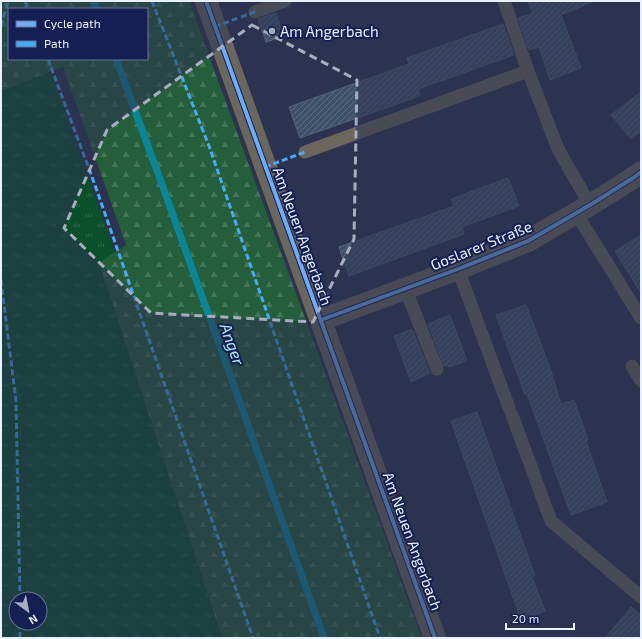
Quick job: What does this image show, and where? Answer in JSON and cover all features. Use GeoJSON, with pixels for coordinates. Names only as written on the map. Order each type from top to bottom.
{"type":"FeatureCollection","features":[{"type":"Feature","properties":{"kind":"street","name":"Am Neuen Angerbach"},"geometry":{"type":"LineString","coordinates":[[206,1],[435,638]]}},
{"type":"Feature","properties":{"kind":"street","name":"Goslarer Straße"},"geometry":{"type":"LineString","coordinates":[[321,320],[458,269],[528,241],[583,209],[641,172]]}},
{"type":"Feature","properties":{"kind":"lane"},"geometry":{"type":"LineString","coordinates":[[255,12],[286,1]]}},
{"type":"Feature","properties":{"kind":"lane"},"geometry":{"type":"LineString","coordinates":[[504,1],[528,71],[583,209],[641,318]]}},
{"type":"Feature","properties":{"kind":"lane"},"geometry":{"type":"LineString","coordinates":[[305,152],[528,71]]}},
{"type":"Feature","properties":{"kind":"lane"},"geometry":{"type":"LineString","coordinates":[[458,269],[552,521],[641,597]]}},
{"type":"Feature","properties":{"kind":"lane"},"geometry":{"type":"LineString","coordinates":[[405,288],[437,369]]}},
{"type":"Feature","properties":{"kind":"lane"},"geometry":{"type":"LineString","coordinates":[[632,366],[641,381]]}},
{"type":"Feature","properties":{"kind":"highlighted area"},"geometry":{"type":"Polygon","coordinates":[[[252,25],[357,80],[354,239],[313,322],[151,313],[64,228],[107,130],[252,25]]]}},
{"type":"Feature","properties":{"kind":"green space"},"geometry":{"type":"Polygon","coordinates":[[[1,1],[14,1],[10,8],[8,8],[8,60],[10,60],[34,78],[51,72],[115,253],[99,264],[222,638],[1,638],[1,1]]]}},
{"type":"Feature","properties":{"kind":"green space"},"geometry":{"type":"Polygon","coordinates":[[[1,1],[189,1],[422,638],[222,638],[99,263],[126,245],[63,67],[1,91],[1,1]]]}},
{"type":"Feature","properties":{"kind":"building"},"geometry":{"type":"Polygon","coordinates":[[[528,1],[594,1],[561,15],[581,68],[550,80],[539,47],[529,50],[518,18],[533,13],[528,1]]]}},
{"type":"Feature","properties":{"kind":"building","name":"Am Angerbach"},"geometry":{"type":"Polygon","coordinates":[[[276,13],[284,36],[266,42],[258,19],[276,13]]]}},
{"type":"Feature","properties":{"kind":"building"},"geometry":{"type":"Polygon","coordinates":[[[503,24],[514,55],[418,89],[420,96],[300,138],[289,107],[409,64],[407,58],[503,24]]]}},
{"type":"Feature","properties":{"kind":"building"},"geometry":{"type":"Polygon","coordinates":[[[641,92],[641,131],[631,139],[611,115],[641,92]]]}},
{"type":"Feature","properties":{"kind":"building"},"geometry":{"type":"Polygon","coordinates":[[[508,178],[519,206],[462,227],[464,234],[349,276],[339,247],[454,206],[451,199],[508,178]]]}},
{"type":"Feature","properties":{"kind":"building"},"geometry":{"type":"Polygon","coordinates":[[[641,235],[641,293],[615,251],[641,235]]]}},
{"type":"Feature","properties":{"kind":"building"},"geometry":{"type":"Polygon","coordinates":[[[526,305],[550,368],[561,404],[574,400],[588,440],[586,441],[607,502],[571,515],[527,394],[525,395],[496,315],[526,305]]]}},
{"type":"Feature","properties":{"kind":"building"},"geometry":{"type":"Polygon","coordinates":[[[450,315],[467,361],[449,367],[448,364],[444,366],[428,324],[450,315]]]}},
{"type":"Feature","properties":{"kind":"building"},"geometry":{"type":"Polygon","coordinates":[[[412,329],[430,373],[411,382],[394,336],[412,329]]]}},
{"type":"Feature","properties":{"kind":"building"},"geometry":{"type":"Polygon","coordinates":[[[477,412],[535,576],[532,577],[545,611],[521,620],[451,421],[477,412]]]}},
{"type":"Feature","properties":{"kind":"building"},"geometry":{"type":"Polygon","coordinates":[[[631,607],[641,615],[641,638],[605,638],[631,607]]]}},
{"type":"Feature","properties":{"kind":"waterway","name":"Anger"},"geometry":{"type":"LineString","coordinates":[[94,1],[97,8]]}},
{"type":"Feature","properties":{"kind":"waterway","name":"Anger"},"geometry":{"type":"LineString","coordinates":[[116,60],[324,638]]}},
{"type":"Feature","properties":{"kind":"marked path"},"geometry":{"type":"LineString","coordinates":[[1,26],[9,1]]}},
{"type":"Feature","properties":{"kind":"marked path"},"geometry":{"type":"LineString","coordinates":[[25,1],[28,8]]}},
{"type":"Feature","properties":{"kind":"marked path"},"geometry":{"type":"LineString","coordinates":[[152,1],[209,146],[380,638]]}},
{"type":"Feature","properties":{"kind":"marked path"},"geometry":{"type":"LineString","coordinates":[[241,17],[255,12]]}},
{"type":"Feature","properties":{"kind":"marked path"},"geometry":{"type":"LineString","coordinates":[[215,27],[238,18]]}},
{"type":"Feature","properties":{"kind":"marked path"},"geometry":{"type":"LineString","coordinates":[[48,60],[95,185],[253,638]]}},
{"type":"Feature","properties":{"kind":"marked path"},"geometry":{"type":"LineString","coordinates":[[265,167],[305,152]]}},
{"type":"Feature","properties":{"kind":"marked path"},"geometry":{"type":"LineString","coordinates":[[1,280],[16,401],[20,591]]}},
{"type":"Feature","properties":{"kind":"marked path"},"geometry":{"type":"LineString","coordinates":[[20,631],[20,638]]}},
{"type":"Feature","properties":{"kind":"cycle path"},"geometry":{"type":"LineString","coordinates":[[206,1],[435,638]]}},
{"type":"Feature","properties":{"kind":"cycle path"},"geometry":{"type":"LineString","coordinates":[[321,320],[458,269],[528,241],[590,205],[641,172]]}},
{"type":"Feature","properties":{"kind":"place","name":"Am Angerbach"},"geometry":{"type":"Point","coordinates":[272,31]}}]}
